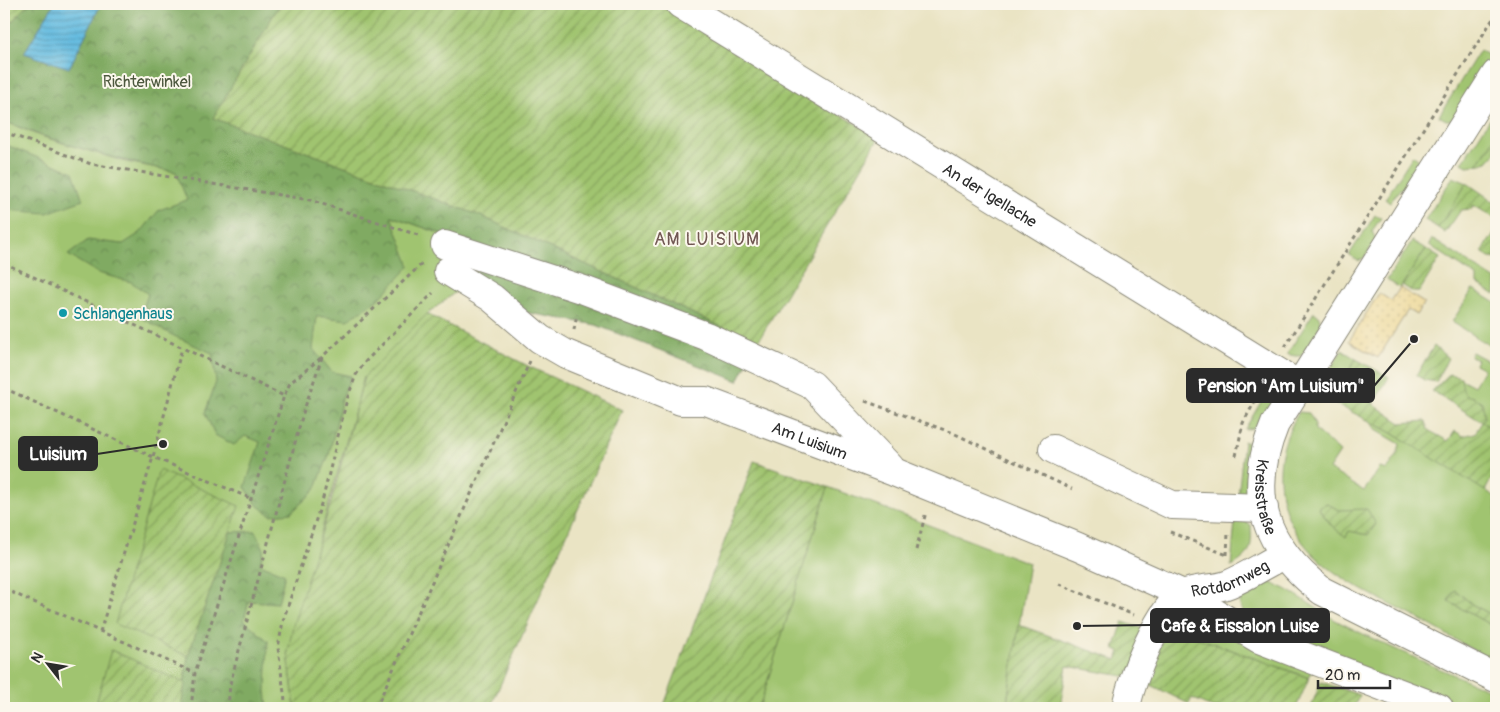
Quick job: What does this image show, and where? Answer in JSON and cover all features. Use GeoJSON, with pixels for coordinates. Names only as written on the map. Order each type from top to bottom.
{"type":"FeatureCollection","features":[{"type":"Feature","properties":{"kind":"street","name":"An der Igellache"},"geometry":{"type":"LineString","coordinates":[[680,4],[1299,385]]}},
{"type":"Feature","properties":{"kind":"street","name":"Kreisstraße"},"geometry":{"type":"LineString","coordinates":[[1496,74],[1276,424],[1265,450],[1261,473],[1264,508],[1274,539],[1299,574],[1322,591],[1496,678]]}},
{"type":"Feature","properties":{"kind":"street"},"geometry":{"type":"LineString","coordinates":[[447,258],[584,290],[706,336],[812,385],[894,472]]}},
{"type":"Feature","properties":{"kind":"street","name":"Am Luisium"},"geometry":{"type":"LineString","coordinates":[[447,258],[540,339],[566,354],[682,401],[706,400],[894,472],[1078,547],[1183,594],[1259,639],[1404,702]]}},
{"type":"Feature","properties":{"kind":"street"},"geometry":{"type":"LineString","coordinates":[[1052,449],[1172,504],[1264,508]]}},
{"type":"Feature","properties":{"kind":"street","name":"Rotdornweg"},"geometry":{"type":"LineString","coordinates":[[1126,708],[1135,674],[1158,626],[1164,615],[1183,594],[1228,584],[1284,555]]}},
{"type":"Feature","properties":{"kind":"street"},"geometry":{"type":"LineString","coordinates":[[1404,702],[1439,708]]}},
{"type":"Feature","properties":{"kind":"path"},"geometry":{"type":"LineString","coordinates":[[1284,349],[1496,14]]}},
{"type":"Feature","properties":{"kind":"path"},"geometry":{"type":"LineString","coordinates":[[4,132],[91,164],[310,200],[376,220],[447,258]]}},
{"type":"Feature","properties":{"kind":"path"},"geometry":{"type":"LineString","coordinates":[[191,708],[195,673],[284,396],[290,383],[447,258]]}},
{"type":"Feature","properties":{"kind":"path"},"geometry":{"type":"LineString","coordinates":[[286,708],[278,648],[283,621],[324,498],[347,399],[356,375],[365,362],[428,300],[447,258]]}},
{"type":"Feature","properties":{"kind":"path"},"geometry":{"type":"LineString","coordinates":[[4,263],[284,396]]}},
{"type":"Feature","properties":{"kind":"path"},"geometry":{"type":"LineString","coordinates":[[566,354],[584,290]]}},
{"type":"Feature","properties":{"kind":"path"},"geometry":{"type":"LineString","coordinates":[[376,708],[540,339]]}},
{"type":"Feature","properties":{"kind":"path"},"geometry":{"type":"LineString","coordinates":[[100,632],[153,457],[182,348]]}},
{"type":"Feature","properties":{"kind":"path"},"geometry":{"type":"LineString","coordinates":[[228,708],[230,684],[303,413],[322,357]]}},
{"type":"Feature","properties":{"kind":"path"},"geometry":{"type":"LineString","coordinates":[[4,388],[153,457],[252,499]]}},
{"type":"Feature","properties":{"kind":"path"},"geometry":{"type":"LineString","coordinates":[[858,399],[953,433],[1081,493]]}},
{"type":"Feature","properties":{"kind":"path"},"geometry":{"type":"LineString","coordinates":[[916,550],[922,523]]}},
{"type":"Feature","properties":{"kind":"path"},"geometry":{"type":"LineString","coordinates":[[1161,528],[1227,555]]}},
{"type":"Feature","properties":{"kind":"path"},"geometry":{"type":"LineString","coordinates":[[1059,584],[1158,626]]}},
{"type":"Feature","properties":{"kind":"path"},"geometry":{"type":"LineString","coordinates":[[4,589],[195,673]]}},
{"type":"Feature","properties":{"kind":"green space"},"geometry":{"type":"Polygon","coordinates":[[[4,4],[28,4],[4,30],[4,4]]]}},
{"type":"Feature","properties":{"kind":"green space","name":"Richterwinkel"},"geometry":{"type":"Polygon","coordinates":[[[28,4],[54,4],[24,53],[69,68],[101,4],[280,4],[213,118],[479,215],[757,343],[738,381],[596,325],[484,305],[457,291],[462,245],[439,233],[391,216],[410,266],[380,298],[348,320],[317,316],[313,349],[332,372],[351,376],[342,398],[329,455],[315,490],[291,513],[271,515],[258,506],[245,487],[260,442],[245,436],[234,445],[215,435],[205,413],[216,382],[212,353],[172,335],[140,317],[148,294],[131,282],[98,273],[68,255],[88,240],[123,244],[140,233],[159,210],[187,200],[176,172],[89,151],[4,121],[4,30],[28,4]]]}},
{"type":"Feature","properties":{"kind":"green space"},"geometry":{"type":"Polygon","coordinates":[[[280,4],[662,4],[879,138],[757,343],[479,215],[213,118],[280,4]]]}},
{"type":"Feature","properties":{"kind":"green space"},"geometry":{"type":"Polygon","coordinates":[[[1480,50],[1488,56],[1489,62],[1452,120],[1446,120],[1439,116],[1480,50]]]}},
{"type":"Feature","properties":{"kind":"green space"},"geometry":{"type":"Polygon","coordinates":[[[1490,119],[1496,123],[1496,136],[1477,165],[1467,166],[1462,163],[1490,119]]]}},
{"type":"Feature","properties":{"kind":"green space"},"geometry":{"type":"Polygon","coordinates":[[[4,121],[40,136],[126,162],[221,180],[319,190],[439,233],[462,245],[457,291],[427,314],[364,377],[288,652],[295,708],[4,708],[4,121]]]}},
{"type":"Feature","properties":{"kind":"green space"},"geometry":{"type":"Polygon","coordinates":[[[1496,136],[1496,153],[1488,162],[1477,165],[1496,136]]]}},
{"type":"Feature","properties":{"kind":"green space"},"geometry":{"type":"Polygon","coordinates":[[[4,144],[73,172],[83,200],[47,213],[5,210],[4,212],[4,144]]]}},
{"type":"Feature","properties":{"kind":"green space"},"geometry":{"type":"Polygon","coordinates":[[[1413,155],[1420,161],[1423,168],[1409,189],[1400,189],[1390,203],[1385,199],[1413,155]]]}},
{"type":"Feature","properties":{"kind":"green space"},"geometry":{"type":"Polygon","coordinates":[[[1453,177],[1467,183],[1438,228],[1425,220],[1453,177]]]}},
{"type":"Feature","properties":{"kind":"green space"},"geometry":{"type":"Polygon","coordinates":[[[1467,183],[1496,203],[1496,219],[1473,205],[1471,209],[1461,210],[1445,233],[1438,228],[1467,183]]]}},
{"type":"Feature","properties":{"kind":"green space"},"geometry":{"type":"Polygon","coordinates":[[[1375,215],[1381,218],[1372,231],[1376,240],[1364,258],[1358,261],[1349,255],[1375,215]]]}},
{"type":"Feature","properties":{"kind":"green space"},"geometry":{"type":"Polygon","coordinates":[[[1496,230],[1496,259],[1489,258],[1482,252],[1496,230]]]}},
{"type":"Feature","properties":{"kind":"green space"},"geometry":{"type":"Polygon","coordinates":[[[1432,239],[1496,280],[1495,295],[1477,283],[1477,277],[1429,245],[1432,239]]]}},
{"type":"Feature","properties":{"kind":"green space"},"geometry":{"type":"Polygon","coordinates":[[[1412,241],[1426,249],[1400,288],[1387,280],[1412,241]]]}},
{"type":"Feature","properties":{"kind":"green space"},"geometry":{"type":"Polygon","coordinates":[[[1426,249],[1440,258],[1419,292],[1413,292],[1402,285],[1426,249]]]}},
{"type":"Feature","properties":{"kind":"green space"},"geometry":{"type":"Polygon","coordinates":[[[1473,289],[1496,303],[1496,350],[1452,322],[1473,289]]]}},
{"type":"Feature","properties":{"kind":"green space"},"geometry":{"type":"Polygon","coordinates":[[[1314,312],[1319,316],[1321,325],[1301,356],[1287,354],[1314,312]]]}},
{"type":"Feature","properties":{"kind":"green space"},"geometry":{"type":"Polygon","coordinates":[[[427,314],[528,366],[622,410],[490,708],[295,708],[288,652],[293,625],[332,499],[364,377],[427,314]]]}},
{"type":"Feature","properties":{"kind":"green space"},"geometry":{"type":"Polygon","coordinates":[[[1434,346],[1448,358],[1436,382],[1424,380],[1416,375],[1434,346]]]}},
{"type":"Feature","properties":{"kind":"green space"},"geometry":{"type":"Polygon","coordinates":[[[1342,350],[1356,359],[1330,401],[1315,393],[1342,350]]]}},
{"type":"Feature","properties":{"kind":"green space"},"geometry":{"type":"Polygon","coordinates":[[[1472,352],[1496,365],[1496,414],[1488,425],[1482,422],[1474,397],[1466,396],[1461,389],[1461,379],[1474,386],[1484,369],[1475,364],[1477,360],[1470,356],[1472,352]]]}},
{"type":"Feature","properties":{"kind":"green space"},"geometry":{"type":"Polygon","coordinates":[[[1356,359],[1389,377],[1373,404],[1401,423],[1426,421],[1428,430],[1448,441],[1455,431],[1463,436],[1475,433],[1482,422],[1496,430],[1496,470],[1485,491],[1391,432],[1330,401],[1356,359]]]}},
{"type":"Feature","properties":{"kind":"green space"},"geometry":{"type":"Polygon","coordinates":[[[1449,374],[1461,377],[1464,393],[1482,402],[1485,417],[1482,422],[1432,391],[1449,374]]]}},
{"type":"Feature","properties":{"kind":"green space"},"geometry":{"type":"Polygon","coordinates":[[[1271,385],[1277,395],[1260,428],[1245,429],[1271,385]]]}},
{"type":"Feature","properties":{"kind":"green space"},"geometry":{"type":"Polygon","coordinates":[[[1299,412],[1309,413],[1315,424],[1315,430],[1340,452],[1329,469],[1364,491],[1380,468],[1387,470],[1397,455],[1400,444],[1376,430],[1370,421],[1496,497],[1496,617],[1473,605],[1455,590],[1448,601],[1496,628],[1496,663],[1427,623],[1354,585],[1316,557],[1301,540],[1289,520],[1280,485],[1282,452],[1293,422],[1299,412]],[[1327,503],[1318,508],[1333,527],[1346,536],[1349,531],[1338,510],[1327,503]]]}},
{"type":"Feature","properties":{"kind":"green space"},"geometry":{"type":"Polygon","coordinates":[[[1244,441],[1252,446],[1247,472],[1247,499],[1237,505],[1244,441]]]}},
{"type":"Feature","properties":{"kind":"green space"},"geometry":{"type":"Polygon","coordinates":[[[754,461],[828,487],[759,708],[663,708],[754,461]]]}},
{"type":"Feature","properties":{"kind":"green space"},"geometry":{"type":"Polygon","coordinates":[[[159,470],[239,506],[188,656],[115,624],[159,470]]]}},
{"type":"Feature","properties":{"kind":"green space"},"geometry":{"type":"Polygon","coordinates":[[[828,487],[1029,563],[1006,708],[759,708],[828,487]]]}},
{"type":"Feature","properties":{"kind":"green space"},"geometry":{"type":"Polygon","coordinates":[[[1327,503],[1338,510],[1367,509],[1376,524],[1368,535],[1349,531],[1346,537],[1333,527],[1318,508],[1327,503]]]}},
{"type":"Feature","properties":{"kind":"green space"},"geometry":{"type":"Polygon","coordinates":[[[1240,519],[1251,525],[1251,545],[1247,554],[1231,566],[1235,521],[1240,519]]]}},
{"type":"Feature","properties":{"kind":"green space"},"geometry":{"type":"Polygon","coordinates":[[[255,531],[264,549],[260,564],[285,574],[278,603],[249,601],[244,620],[268,641],[266,691],[268,708],[181,708],[188,656],[230,532],[255,531]]]}},
{"type":"Feature","properties":{"kind":"green space"},"geometry":{"type":"Polygon","coordinates":[[[1261,581],[1281,587],[1335,620],[1401,652],[1496,693],[1496,708],[1454,708],[1248,622],[1240,606],[1240,598],[1247,588],[1261,581]]]}},
{"type":"Feature","properties":{"kind":"green space"},"geometry":{"type":"Polygon","coordinates":[[[1455,590],[1473,605],[1496,617],[1496,628],[1448,601],[1455,590]]]}},
{"type":"Feature","properties":{"kind":"green space"},"geometry":{"type":"Polygon","coordinates":[[[1176,612],[1311,664],[1312,671],[1309,678],[1168,627],[1176,612]]]}},
{"type":"Feature","properties":{"kind":"green space"},"geometry":{"type":"Polygon","coordinates":[[[1123,622],[1147,630],[1129,677],[1067,666],[1060,708],[1035,708],[1007,703],[1019,625],[1117,660],[1120,651],[1114,649],[1123,622]]]}},
{"type":"Feature","properties":{"kind":"green space"},"geometry":{"type":"Polygon","coordinates":[[[1168,627],[1309,678],[1296,708],[1213,708],[1192,698],[1189,704],[1145,682],[1168,627]]]}},
{"type":"Feature","properties":{"kind":"green space"},"geometry":{"type":"Polygon","coordinates":[[[111,650],[185,683],[181,708],[95,708],[111,650]]]}},
{"type":"Feature","properties":{"kind":"green space"},"geometry":{"type":"Polygon","coordinates":[[[1321,682],[1360,695],[1353,708],[1314,708],[1312,704],[1321,682]]]}},
{"type":"Feature","properties":{"kind":"sand"},"geometry":{"type":"Polygon","coordinates":[[[1400,288],[1424,303],[1416,315],[1408,310],[1378,358],[1349,341],[1379,293],[1391,301],[1400,288]]]}},
{"type":"Feature","properties":{"kind":"water"},"geometry":{"type":"Polygon","coordinates":[[[54,4],[101,4],[69,68],[24,53],[54,4]]]}},
{"type":"Feature","properties":{"kind":"place","name":"Schlangenhaus"},"geometry":{"type":"Point","coordinates":[63,313]}},
{"type":"Feature","properties":{"kind":"place","name":"Pension \"Am Luisium\""},"geometry":{"type":"Point","coordinates":[1414,339]}},
{"type":"Feature","properties":{"kind":"place","name":"Luisium"},"geometry":{"type":"Point","coordinates":[163,444]}},
{"type":"Feature","properties":{"kind":"place","name":"Cafe & Eissalon Luise"},"geometry":{"type":"Point","coordinates":[1077,626]}},
{"type":"Feature","properties":{"kind":"district","name":"AM LUISIUM"},"geometry":{"type":"Point","coordinates":[707,239]}}]}
